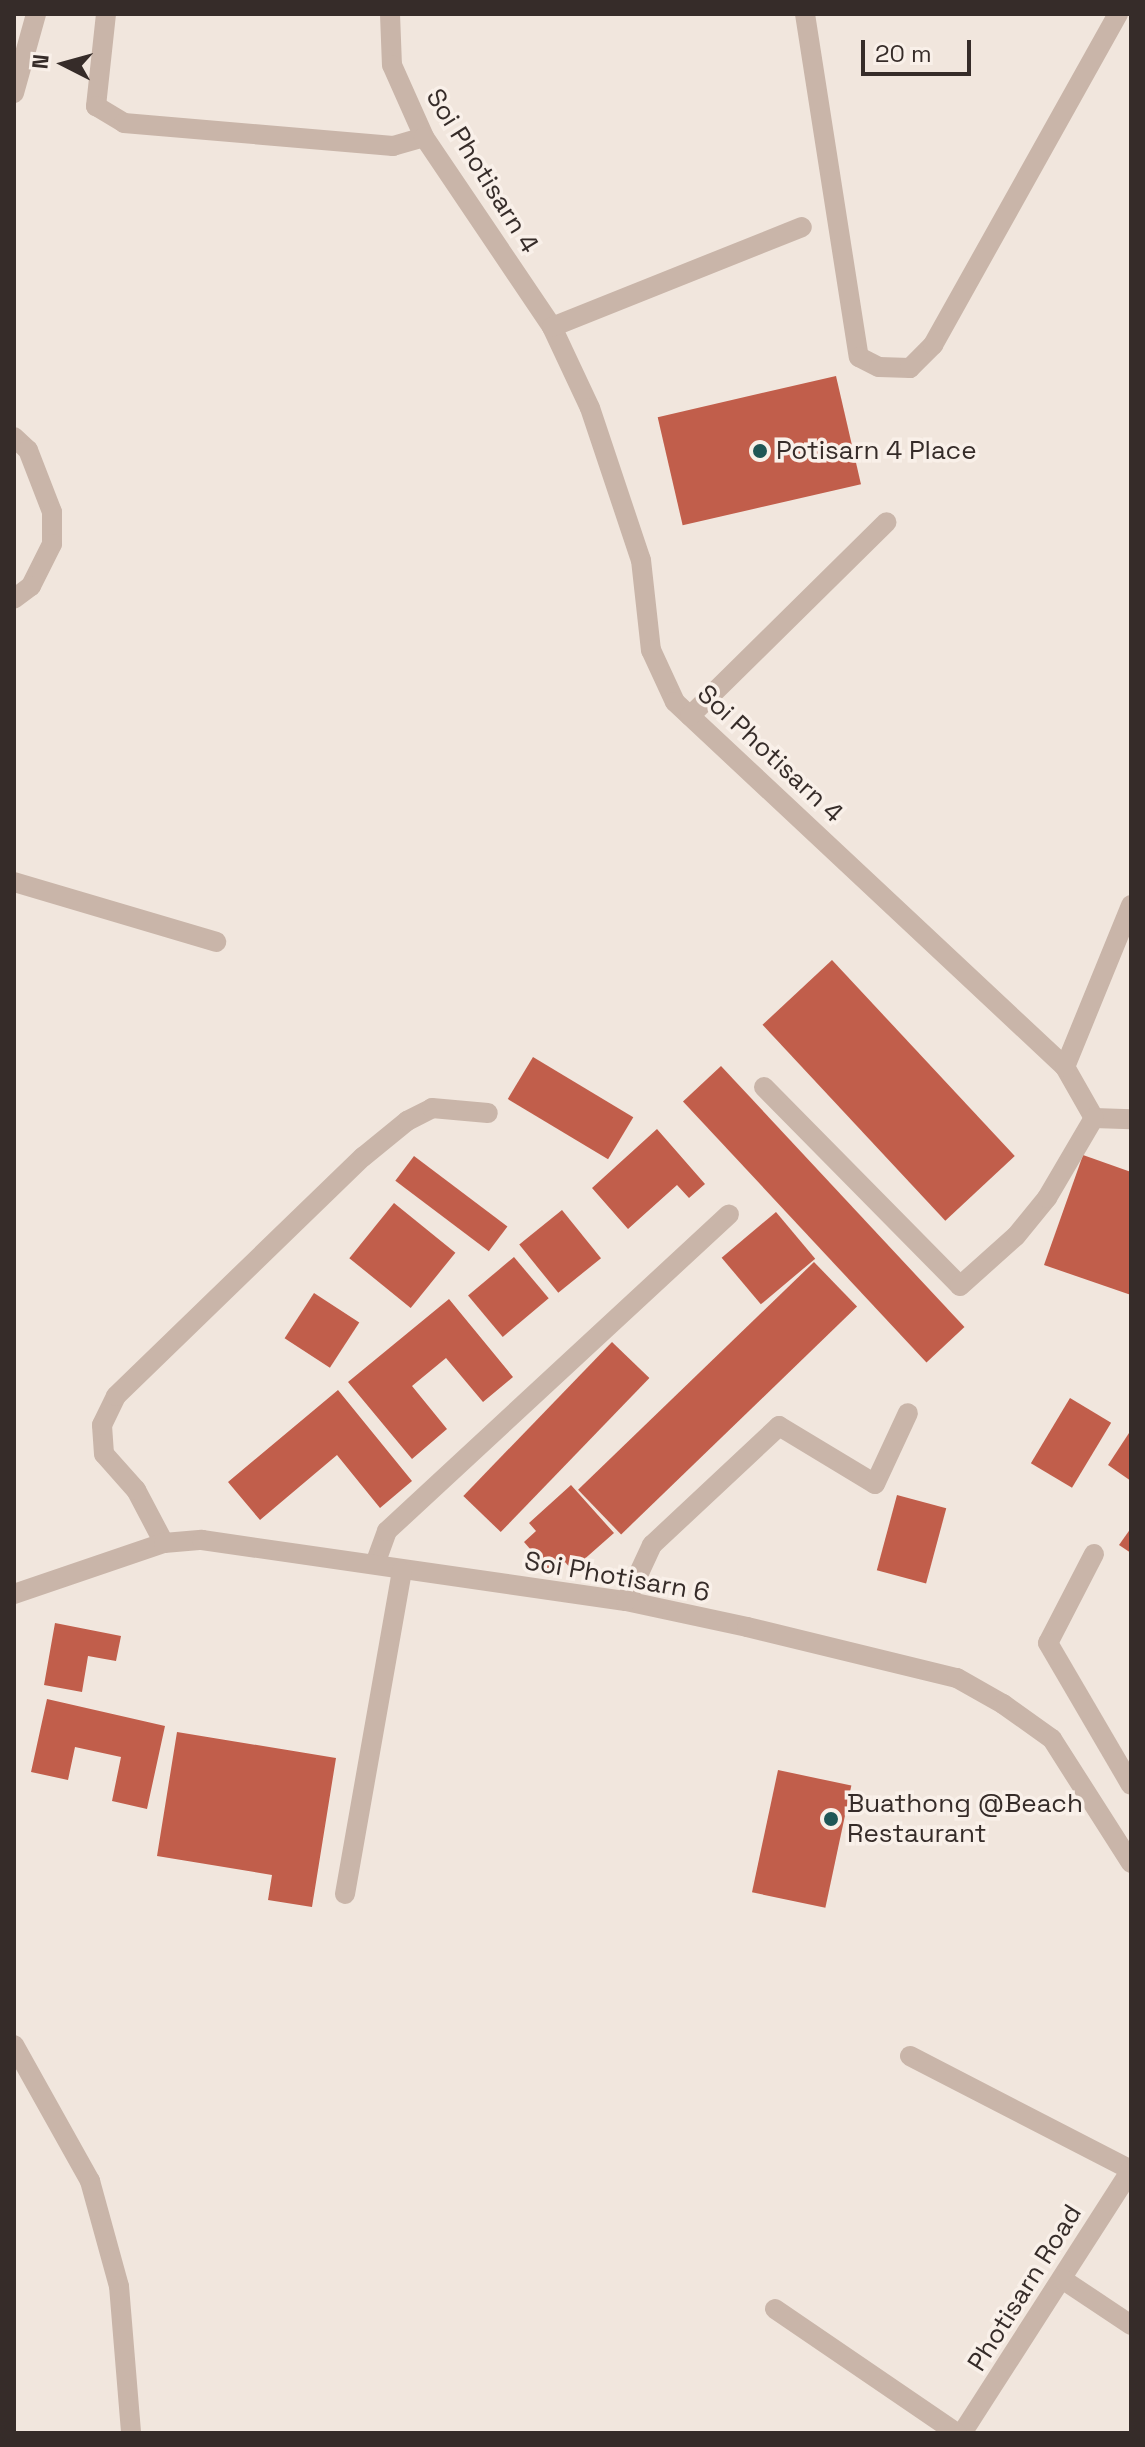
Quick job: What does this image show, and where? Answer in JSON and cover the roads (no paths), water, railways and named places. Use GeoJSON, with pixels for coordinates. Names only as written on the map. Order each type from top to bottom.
{"type":"FeatureCollection","features":[{"type":"Feature","properties":{"kind":"street"},"geometry":{"type":"LineString","coordinates":[[14,93],[36,14]]}},
{"type":"Feature","properties":{"kind":"street"},"geometry":{"type":"LineString","coordinates":[[106,14],[96,106],[124,123],[393,146],[424,137]]}},
{"type":"Feature","properties":{"kind":"street","name":"Soi Photisarn 4"},"geometry":{"type":"LineString","coordinates":[[390,14],[392,65],[424,137],[552,327],[590,408],[641,560],[651,650],[675,702],[1065,1067],[1094,1118]]}},
{"type":"Feature","properties":{"kind":"street"},"geometry":{"type":"LineString","coordinates":[[805,14],[859,357],[879,367],[910,368],[933,345],[1118,14]]}},
{"type":"Feature","properties":{"kind":"street"},"geometry":{"type":"LineString","coordinates":[[552,327],[802,227]]}},
{"type":"Feature","properties":{"kind":"street"},"geometry":{"type":"LineString","coordinates":[[14,437],[28,450],[52,512],[52,544],[31,586],[14,599]]}},
{"type":"Feature","properties":{"kind":"street"},"geometry":{"type":"LineString","coordinates":[[690,716],[887,522]]}},
{"type":"Feature","properties":{"kind":"street"},"geometry":{"type":"LineString","coordinates":[[14,882],[216,942]]}},
{"type":"Feature","properties":{"kind":"street"},"geometry":{"type":"LineString","coordinates":[[1065,1067],[1127,931],[1131,905]]}},
{"type":"Feature","properties":{"kind":"street"},"geometry":{"type":"LineString","coordinates":[[764,1087],[960,1286],[1016,1236],[1047,1198],[1094,1118],[1131,1119]]}},
{"type":"Feature","properties":{"kind":"street"},"geometry":{"type":"LineString","coordinates":[[164,1543],[136,1490],[104,1454],[102,1425],[116,1396],[363,1157],[407,1121],[432,1108],[488,1113]]}},
{"type":"Feature","properties":{"kind":"street"},"geometry":{"type":"LineString","coordinates":[[375,1564],[387,1531],[729,1214]]}},
{"type":"Feature","properties":{"kind":"street"},"geometry":{"type":"LineString","coordinates":[[626,1601],[652,1545],[779,1426],[875,1484],[908,1413]]}},
{"type":"Feature","properties":{"kind":"street","name":"Soi Photisarn 6"},"geometry":{"type":"LineString","coordinates":[[14,1594],[164,1543],[237,1542],[402,1571],[626,1601],[957,1678],[1052,1739],[1131,1863]]}},
{"type":"Feature","properties":{"kind":"street"},"geometry":{"type":"LineString","coordinates":[[1094,1554],[1048,1643],[1131,1785]]}},
{"type":"Feature","properties":{"kind":"street"},"geometry":{"type":"LineString","coordinates":[[345,1894],[402,1571]]}},
{"type":"Feature","properties":{"kind":"street"},"geometry":{"type":"LineString","coordinates":[[14,2045],[90,2181],[119,2286],[131,2433]]}},
{"type":"Feature","properties":{"kind":"street"},"geometry":{"type":"LineString","coordinates":[[910,2056],[1131,2170]]}},
{"type":"Feature","properties":{"kind":"street","name":"Photisarn Road"},"geometry":{"type":"LineString","coordinates":[[960,2433],[1131,2170]]}},
{"type":"Feature","properties":{"kind":"street"},"geometry":{"type":"LineString","coordinates":[[1062,2279],[1131,2325]]}},
{"type":"Feature","properties":{"kind":"street"},"geometry":{"type":"LineString","coordinates":[[775,2309],[960,2433]]}},
{"type":"Feature","properties":{"kind":"place","name":"Potisarn 4 Place"},"geometry":{"type":"Point","coordinates":[760,451]}},
{"type":"Feature","properties":{"kind":"place","name":"Buathong @Beach Restaurant"},"geometry":{"type":"Point","coordinates":[831,1819]}}]}
